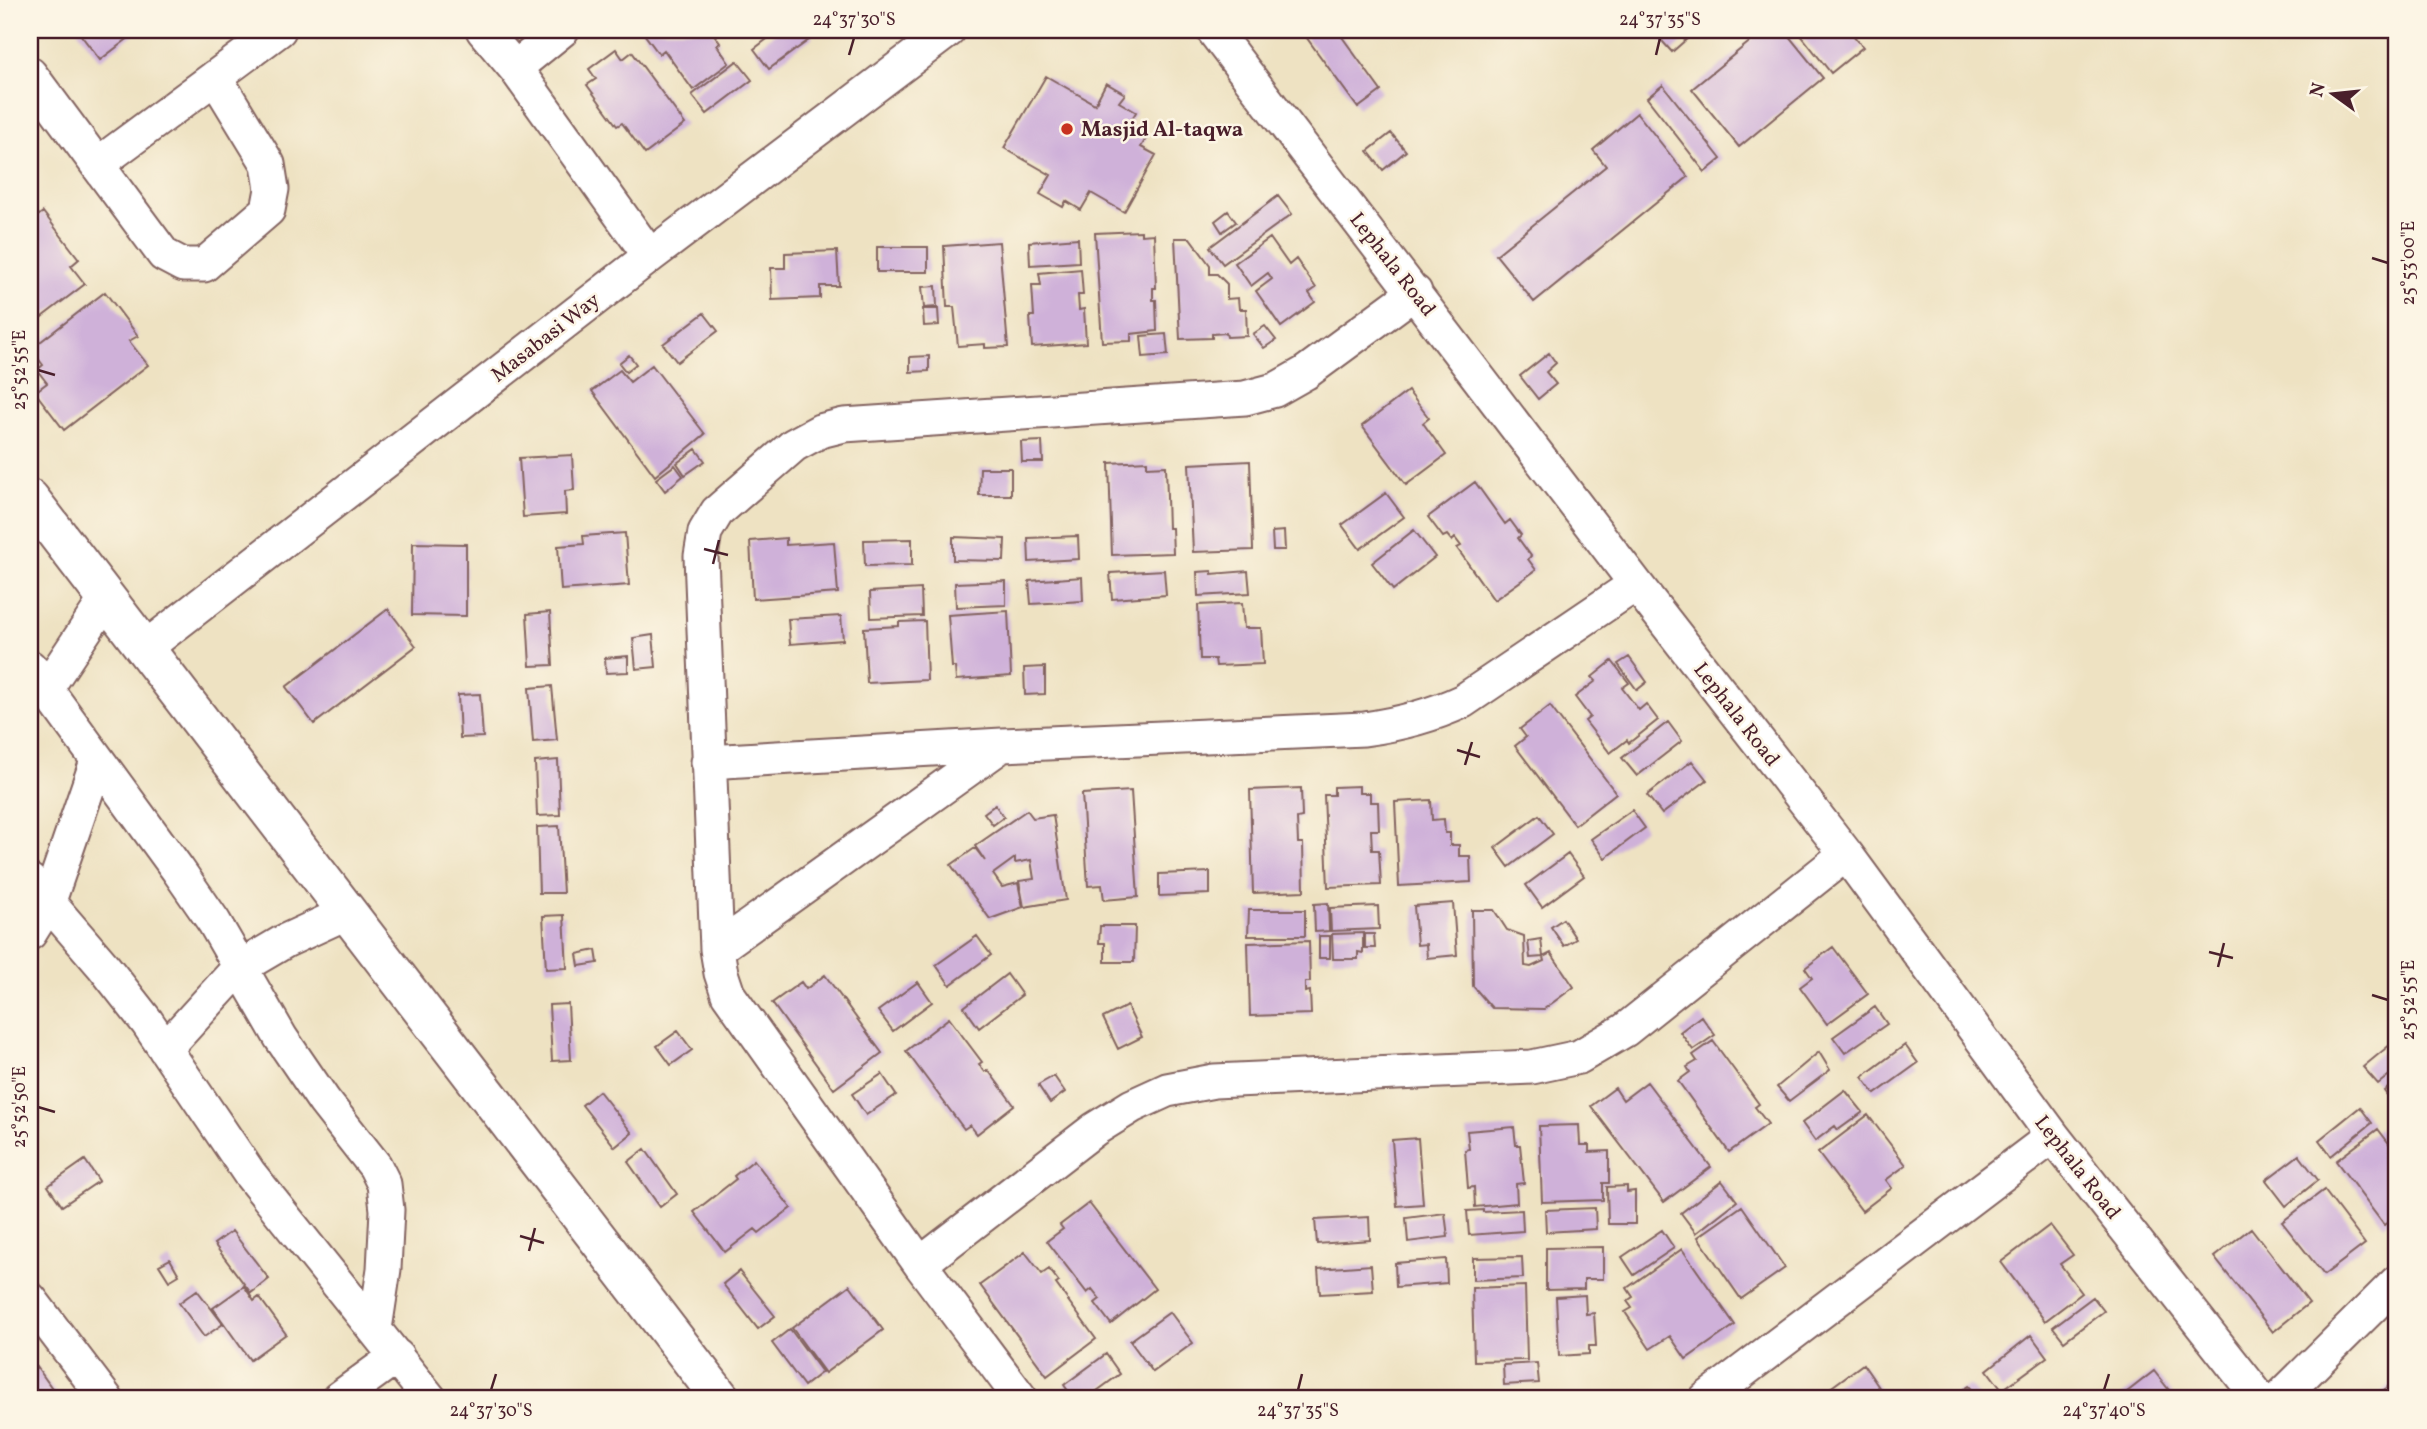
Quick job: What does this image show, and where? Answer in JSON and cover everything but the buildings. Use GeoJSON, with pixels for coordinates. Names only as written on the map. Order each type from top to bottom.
{"type":"FeatureCollection","features":[{"type":"Feature","properties":{"kind":"main road"},"geometry":{"type":"LineString","coordinates":[[30,499],[721,1399]]}},
{"type":"Feature","properties":{"kind":"street"},"geometry":{"type":"LineString","coordinates":[[98,164],[279,30]]}},
{"type":"Feature","properties":{"kind":"street"},"geometry":{"type":"LineString","coordinates":[[483,30],[515,68],[650,256]]}},
{"type":"Feature","properties":{"kind":"street"},"geometry":{"type":"LineString","coordinates":[[515,68],[562,30]]}},
{"type":"Feature","properties":{"kind":"street","name":"Masabasi Way"},"geometry":{"type":"LineString","coordinates":[[145,648],[650,256],[949,30]]}},
{"type":"Feature","properties":{"kind":"street","name":"Lephala Road"},"geometry":{"type":"LineString","coordinates":[[1213,30],[1846,854],[2053,1136],[2260,1399]]}},
{"type":"Feature","properties":{"kind":"street"},"geometry":{"type":"LineString","coordinates":[[30,74],[164,254],[183,265],[204,265],[268,210],[272,188],[268,164],[215,77]]}},
{"type":"Feature","properties":{"kind":"street"},"geometry":{"type":"LineString","coordinates":[[1021,1399],[920,1264],[728,994],[717,949],[701,556],[705,532],[717,512],[794,445],[820,431],[844,425],[1245,398],[1275,390],[1305,373],[1415,292]]}},
{"type":"Feature","properties":{"kind":"street"},"geometry":{"type":"LineString","coordinates":[[708,762],[1002,745],[1364,729],[1405,723],[1464,701],[1636,584]]}},
{"type":"Feature","properties":{"kind":"street"},"geometry":{"type":"LineString","coordinates":[[106,599],[38,678],[207,912],[281,1038],[324,1101],[375,1166],[384,1184],[387,1210],[384,1269],[375,1329]]}},
{"type":"Feature","properties":{"kind":"street"},"geometry":{"type":"LineString","coordinates":[[717,949],[1002,745]]}},
{"type":"Feature","properties":{"kind":"street"},"geometry":{"type":"LineString","coordinates":[[30,933],[39,893],[97,761]]}},
{"type":"Feature","properties":{"kind":"street"},"geometry":{"type":"LineString","coordinates":[[920,1264],[1095,1129],[1132,1106],[1167,1090],[1214,1081],[1532,1067],[1579,1057],[1625,1030],[1846,854]]}},
{"type":"Feature","properties":{"kind":"street"},"geometry":{"type":"LineString","coordinates":[[39,893],[147,1021],[249,1173],[430,1399]]}},
{"type":"Feature","properties":{"kind":"street"},"geometry":{"type":"LineString","coordinates":[[165,1049],[239,968],[285,941],[348,912]]}},
{"type":"Feature","properties":{"kind":"street"},"geometry":{"type":"LineString","coordinates":[[1706,1399],[2053,1136]]}},
{"type":"Feature","properties":{"kind":"street"},"geometry":{"type":"LineString","coordinates":[[2279,1399],[2397,1282]]}},
{"type":"Feature","properties":{"kind":"street"},"geometry":{"type":"LineString","coordinates":[[30,1299],[106,1399]]}},
{"type":"Feature","properties":{"kind":"street"},"geometry":{"type":"LineString","coordinates":[[338,1399],[397,1356]]}},
{"type":"Feature","properties":{"kind":"place","name":"Masjid Al-taqwa"},"geometry":{"type":"Point","coordinates":[1067,129]}}]}
